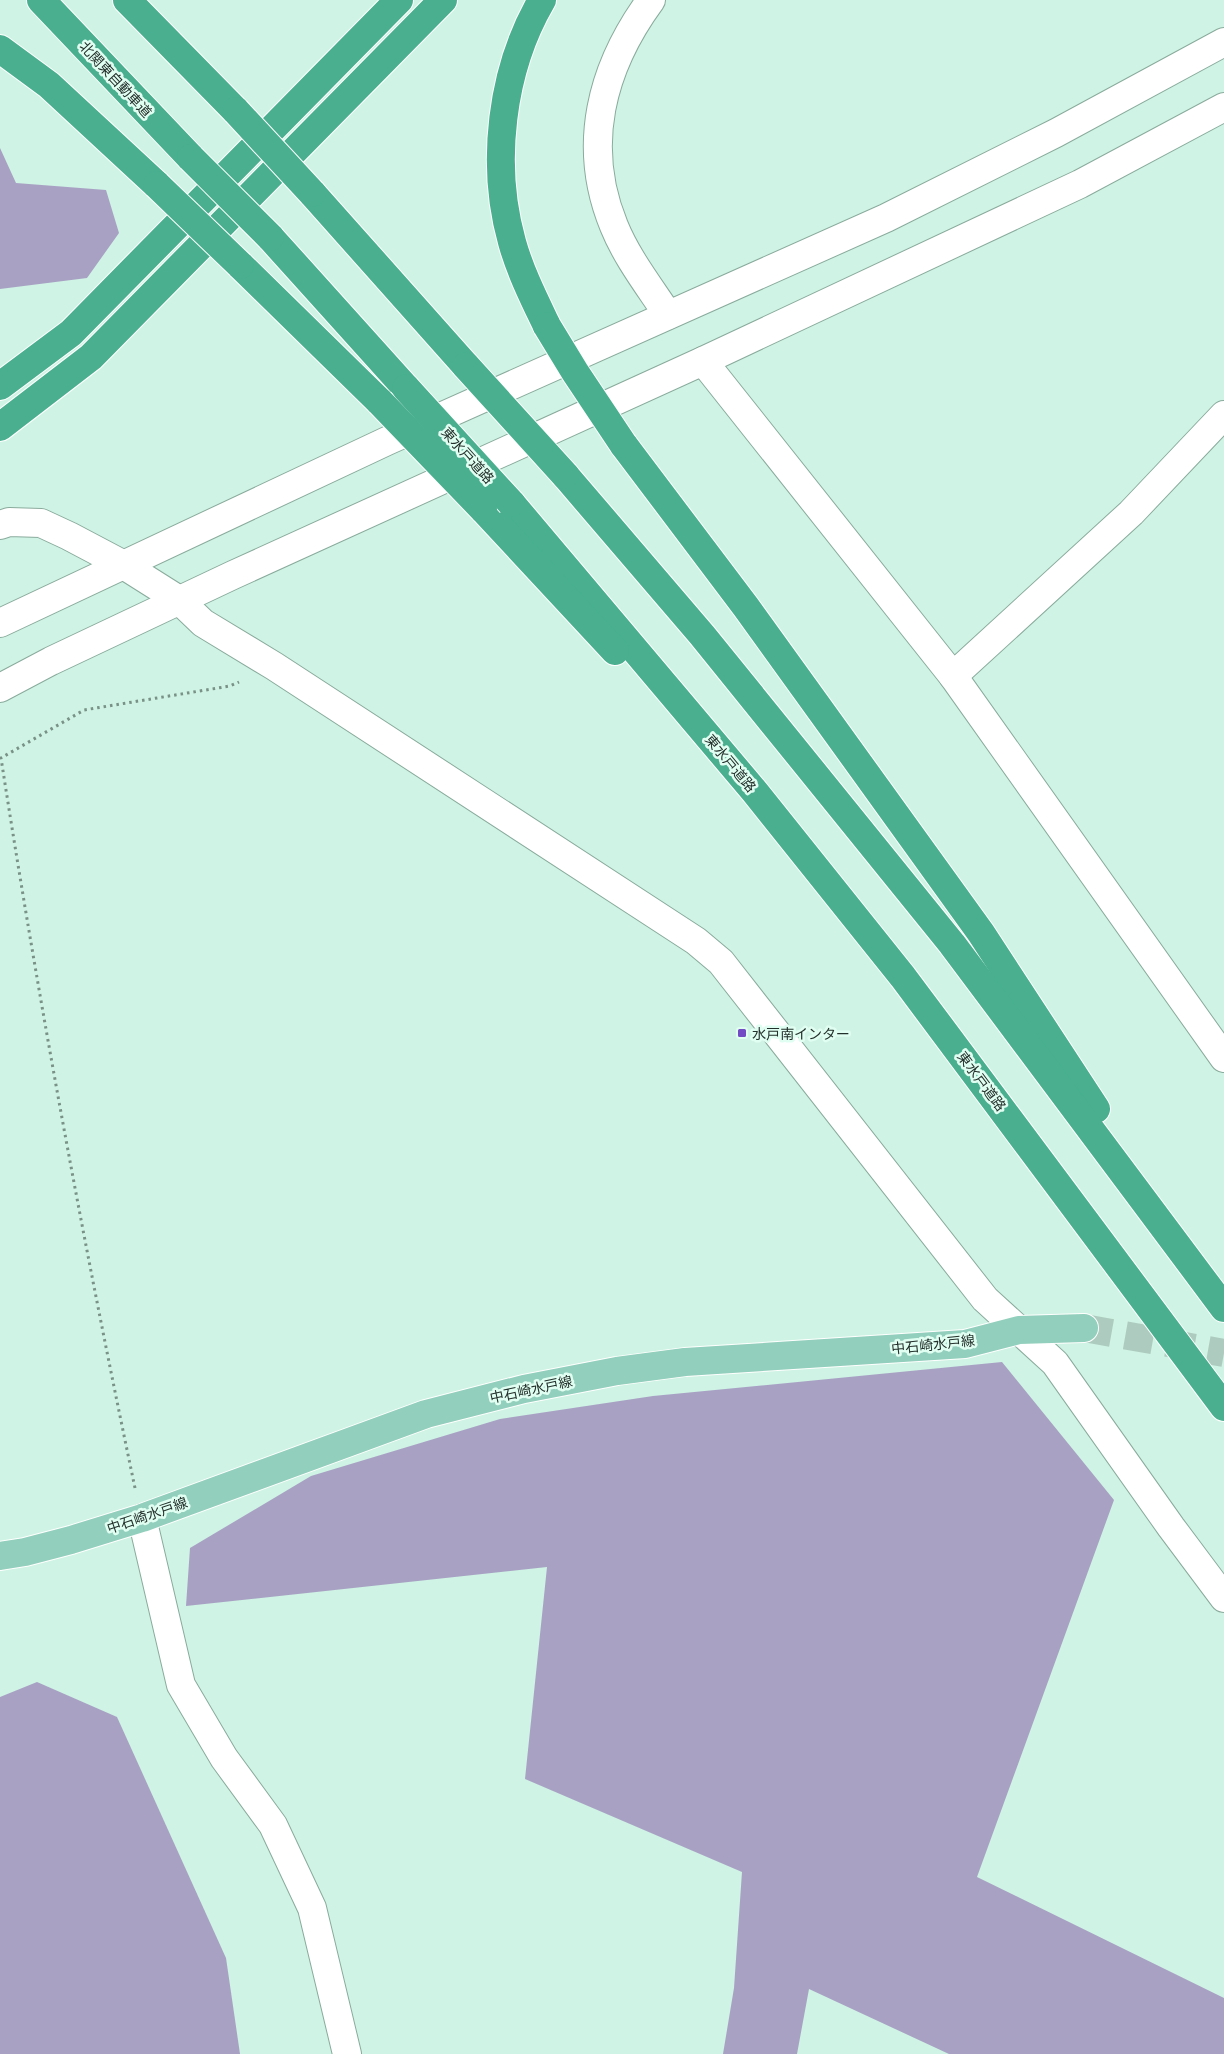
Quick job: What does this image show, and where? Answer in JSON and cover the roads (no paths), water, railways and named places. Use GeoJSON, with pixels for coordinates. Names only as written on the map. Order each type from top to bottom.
{"type":"FeatureCollection","features":[{"type":"Feature","properties":{"kind":"highway","name":"北関東自動車道"},"geometry":{"type":"LineString","coordinates":[[41,0],[192,158]]}},
{"type":"Feature","properties":{"kind":"highway"},"geometry":{"type":"LineString","coordinates":[[127,0],[236,111],[312,193],[565,475],[702,635],[952,944],[1224,1308]]}},
{"type":"Feature","properties":{"kind":"highway"},"geometry":{"type":"LineString","coordinates":[[0,386],[71,333],[399,0]]}},
{"type":"Feature","properties":{"kind":"highway"},"geometry":{"type":"LineString","coordinates":[[0,427],[91,357],[443,0]]}},
{"type":"Feature","properties":{"kind":"highway"},"geometry":{"type":"LineString","coordinates":[[542,0],[532,17],[516,61],[503,113],[500,161],[504,202],[512,242],[527,282],[547,326],[623,444],[746,607],[981,933],[1224,1304]]}},
{"type":"Feature","properties":{"kind":"highway"},"geometry":{"type":"LineString","coordinates":[[0,49],[48,84],[157,185],[380,402],[483,509],[620,657],[755,792]]}},
{"type":"Feature","properties":{"kind":"highway","name":"東水戸道路"},"geometry":{"type":"LineString","coordinates":[[192,158],[270,237],[511,503],[755,792],[903,977],[1224,1407]]}},
{"type":"Feature","properties":{"kind":"main road","name":"中石崎水戸線"},"geometry":{"type":"LineString","coordinates":[[0,1556],[25,1552],[70,1540],[142,1518],[426,1414],[524,1390],[617,1371],[685,1362],[965,1344],[1019,1330],[1084,1328]]}},
{"type":"Feature","properties":{"kind":"street"},"geometry":{"type":"LineString","coordinates":[[651,0],[620,48],[609,74],[599,123],[598,156],[604,191],[614,226],[632,260],[668,315]]}},
{"type":"Feature","properties":{"kind":"street"},"geometry":{"type":"LineString","coordinates":[[0,623],[387,441],[886,218],[1056,133],[1224,42]]}},
{"type":"Feature","properties":{"kind":"street"},"geometry":{"type":"LineString","coordinates":[[0,688],[59,657],[179,600],[703,361],[1080,184],[1224,107]]}},
{"type":"Feature","properties":{"kind":"street"},"geometry":{"type":"LineString","coordinates":[[703,361],[953,676],[1224,1058]]}},
{"type":"Feature","properties":{"kind":"street"},"geometry":{"type":"LineString","coordinates":[[953,676],[1131,513],[1224,415]]}},
{"type":"Feature","properties":{"kind":"street"},"geometry":{"type":"LineString","coordinates":[[0,525],[9,522],[40,523],[122,564],[179,600],[204,623],[274,666],[696,941],[721,962],[985,1300],[1055,1363],[1171,1527],[1224,1598]]}},
{"type":"Feature","properties":{"kind":"street"},"geometry":{"type":"LineString","coordinates":[[142,1518],[181,1685],[224,1758],[273,1825],[312,1908],[347,2054]]}},
{"type":"Feature","properties":{"kind":"tunnel"},"geometry":{"type":"LineString","coordinates":[[1084,1328],[1224,1353]]}},
{"type":"Feature","properties":{"kind":"place","name":"水戸南インター"},"geometry":{"type":"Point","coordinates":[742,1033]}}]}
